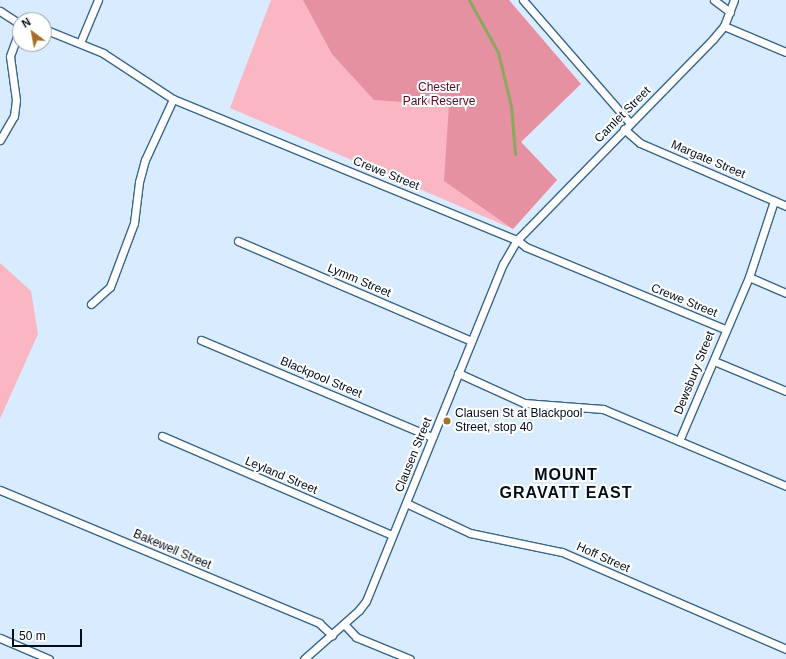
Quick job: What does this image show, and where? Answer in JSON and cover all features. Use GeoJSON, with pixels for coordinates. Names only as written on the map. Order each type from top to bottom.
{"type":"FeatureCollection","features":[{"type":"Feature","properties":{"kind":"street"},"geometry":{"type":"LineString","coordinates":[[80,43],[98,0]]}},
{"type":"Feature","properties":{"kind":"street"},"geometry":{"type":"LineString","coordinates":[[523,0],[630,123]]}},
{"type":"Feature","properties":{"kind":"street"},"geometry":{"type":"LineString","coordinates":[[714,0],[730,12]]}},
{"type":"Feature","properties":{"kind":"street","name":"Camlet Street"},"geometry":{"type":"LineString","coordinates":[[517,240],[724,26],[734,0]]}},
{"type":"Feature","properties":{"kind":"street"},"geometry":{"type":"LineString","coordinates":[[0,11],[12,19]]}},
{"type":"Feature","properties":{"kind":"street"},"geometry":{"type":"LineString","coordinates":[[724,26],[786,52]]}},
{"type":"Feature","properties":{"kind":"street","name":"Crewe Street"},"geometry":{"type":"LineString","coordinates":[[52,32],[103,53],[173,99],[517,240],[526,247],[725,330]]}},
{"type":"Feature","properties":{"kind":"street"},"geometry":{"type":"LineString","coordinates":[[0,140],[14,116],[16,100],[10,56],[12,50]]}},
{"type":"Feature","properties":{"kind":"street"},"geometry":{"type":"LineString","coordinates":[[90,304],[110,287],[134,223],[139,182],[145,160],[173,99]]}},
{"type":"Feature","properties":{"kind":"street","name":"Margate Street"},"geometry":{"type":"LineString","coordinates":[[624,129],[640,143],[786,206]]}},
{"type":"Feature","properties":{"kind":"street","name":"Dewsbury Street"},"geometry":{"type":"LineString","coordinates":[[679,441],[714,361],[725,330],[749,278],[774,201]]}},
{"type":"Feature","properties":{"kind":"street","name":"Clausen Street"},"geometry":{"type":"LineString","coordinates":[[304,659],[344,624],[366,601],[503,264],[517,240]]}},
{"type":"Feature","properties":{"kind":"street","name":"Lymm Street"},"geometry":{"type":"LineString","coordinates":[[238,241],[471,341]]}},
{"type":"Feature","properties":{"kind":"street"},"geometry":{"type":"LineString","coordinates":[[749,278],[786,293]]}},
{"type":"Feature","properties":{"kind":"street","name":"Blackpool Street"},"geometry":{"type":"LineString","coordinates":[[201,340],[432,437]]}},
{"type":"Feature","properties":{"kind":"street"},"geometry":{"type":"LineString","coordinates":[[714,361],[786,391]]}},
{"type":"Feature","properties":{"kind":"street"},"geometry":{"type":"LineString","coordinates":[[458,373],[524,403],[603,410],[786,486]]}},
{"type":"Feature","properties":{"kind":"street","name":"Leyland Street"},"geometry":{"type":"LineString","coordinates":[[162,436],[392,535]]}},
{"type":"Feature","properties":{"kind":"street","name":"Bakewell Street"},"geometry":{"type":"LineString","coordinates":[[0,490],[319,623],[332,635]]}},
{"type":"Feature","properties":{"kind":"street","name":"Hoff Street"},"geometry":{"type":"LineString","coordinates":[[406,503],[470,533],[562,552],[786,649]]}},
{"type":"Feature","properties":{"kind":"street"},"geometry":{"type":"LineString","coordinates":[[344,624],[356,637],[410,659]]}},
{"type":"Feature","properties":{"kind":"street"},"geometry":{"type":"LineString","coordinates":[[0,638],[50,659]]}},
{"type":"Feature","properties":{"kind":"green space","name":"Chester Park Reserve"},"geometry":{"type":"Polygon","coordinates":[[[271,0],[500,0],[545,108],[521,142],[557,180],[513,229],[230,108],[271,0]]]}},
{"type":"Feature","properties":{"kind":"green space"},"geometry":{"type":"Polygon","coordinates":[[[303,0],[509,0],[581,84],[521,142],[557,180],[513,229],[444,181],[449,105],[374,100],[332,54],[303,0]]]}},
{"type":"Feature","properties":{"kind":"green space"},"geometry":{"type":"Polygon","coordinates":[[[0,263],[31,291],[38,334],[0,419],[0,263]]]}},
{"type":"Feature","properties":{"kind":"waterway"},"geometry":{"type":"LineString","coordinates":[[469,0],[498,52],[511,106],[515,154]]}},
{"type":"Feature","properties":{"kind":"place","name":"Clausen St at Blackpool Street, stop 40"},"geometry":{"type":"Point","coordinates":[447,421]}},
{"type":"Feature","properties":{"kind":"district","name":"MOUNT GRAVATT EAST"},"geometry":{"type":"Point","coordinates":[566,484]}}]}
